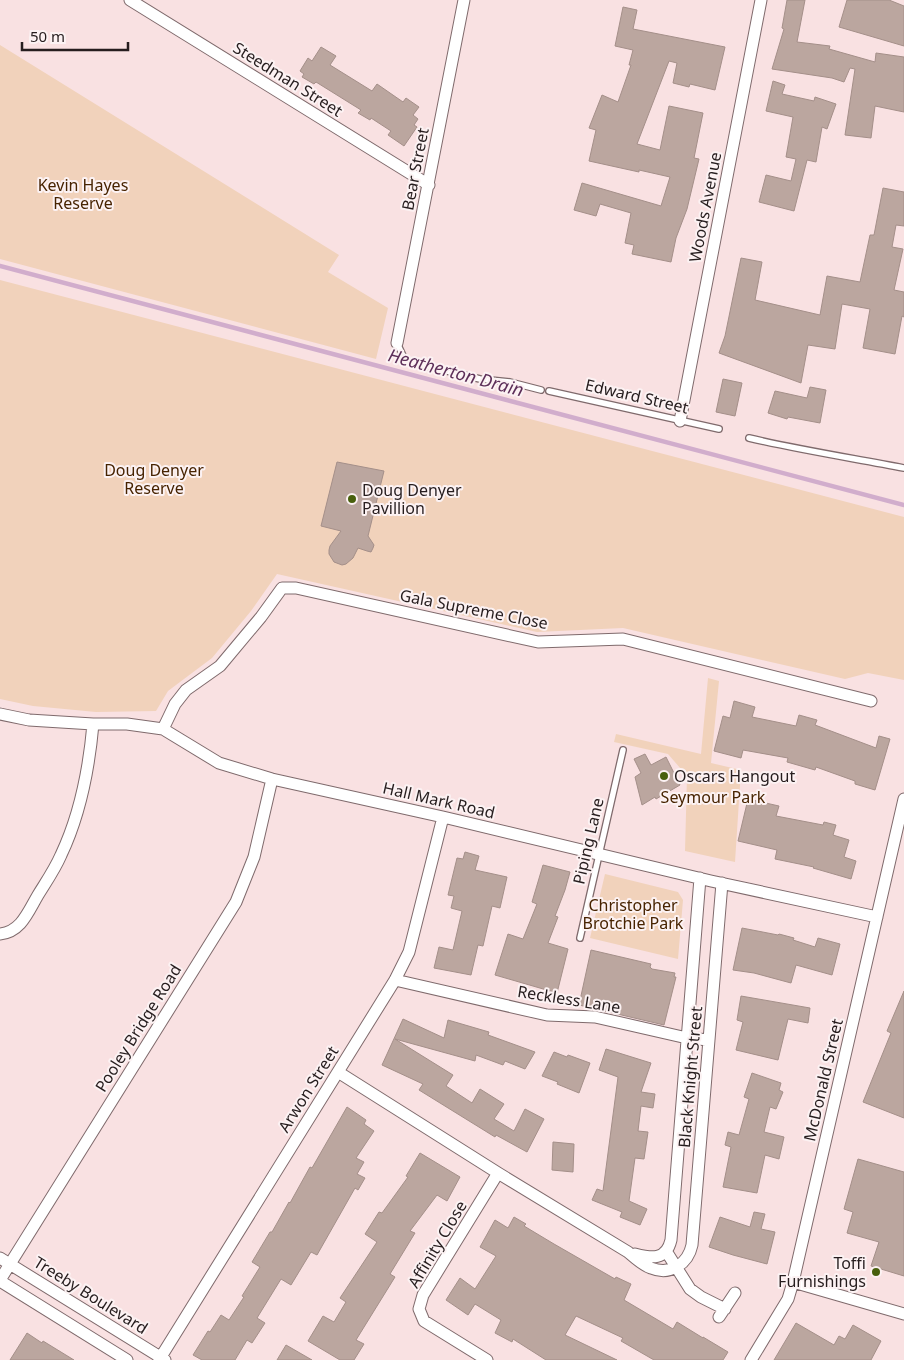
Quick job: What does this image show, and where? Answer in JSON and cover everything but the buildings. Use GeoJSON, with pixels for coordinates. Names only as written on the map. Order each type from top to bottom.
{"type":"FeatureCollection","features":[{"type":"Feature","properties":{"kind":"street","name":"Steedman Street"},"geometry":{"type":"LineString","coordinates":[[130,0],[429,185]]}},
{"type":"Feature","properties":{"kind":"street","name":"Bear Street"},"geometry":{"type":"LineString","coordinates":[[398,343],[464,0]]}},
{"type":"Feature","properties":{"kind":"street","name":"Woods Avenue"},"geometry":{"type":"LineString","coordinates":[[680,420],[761,0]]}},
{"type":"Feature","properties":{"kind":"street","name":"Gala Supreme Close"},"geometry":{"type":"LineString","coordinates":[[162,729],[175,704],[186,690],[220,666],[261,617],[282,588],[296,588],[538,642],[623,639],[871,701]]}},
{"type":"Feature","properties":{"kind":"street","name":"Hall Mark Road"},"geometry":{"type":"LineString","coordinates":[[0,714],[29,720],[127,724],[162,729],[219,763],[272,779],[877,917]]}},
{"type":"Feature","properties":{"kind":"street"},"geometry":{"type":"LineString","coordinates":[[0,936],[14,930],[23,921],[61,856],[75,823],[91,749],[93,724]]}},
{"type":"Feature","properties":{"kind":"street","name":"Pooley Bridge Road"},"geometry":{"type":"LineString","coordinates":[[0,1281],[5,1261],[236,902],[254,857],[272,779]]}},
{"type":"Feature","properties":{"kind":"street","name":"McDonald Street"},"geometry":{"type":"LineString","coordinates":[[751,1360],[788,1299],[793,1282],[904,799]]}},
{"type":"Feature","properties":{"kind":"street","name":"Arwon Street"},"geometry":{"type":"LineString","coordinates":[[162,1359],[395,980],[409,952],[442,817]]}},
{"type":"Feature","properties":{"kind":"street","name":"Black Knight Street"},"geometry":{"type":"LineString","coordinates":[[666,1251],[671,1238],[700,878]]}},
{"type":"Feature","properties":{"kind":"street","name":"Black Knight Street"},"geometry":{"type":"LineString","coordinates":[[676,1268],[687,1258],[692,1245],[722,883]]}},
{"type":"Feature","properties":{"kind":"street","name":"Reckless Lane"},"geometry":{"type":"LineString","coordinates":[[395,980],[547,1015],[595,1017],[686,1038],[709,1040]]}},
{"type":"Feature","properties":{"kind":"street"},"geometry":{"type":"LineString","coordinates":[[338,1072],[628,1252],[652,1269],[665,1271],[676,1268]]}},
{"type":"Feature","properties":{"kind":"street","name":"Affinity Close"},"geometry":{"type":"LineString","coordinates":[[487,1360],[424,1321],[419,1309],[423,1295],[498,1173]]}},
{"type":"Feature","properties":{"kind":"street"},"geometry":{"type":"LineString","coordinates":[[628,1252],[654,1258],[666,1251],[693,1292],[722,1313],[735,1293]]}},
{"type":"Feature","properties":{"kind":"street","name":"Treeby Boulevard"},"geometry":{"type":"LineString","coordinates":[[5,1261],[162,1359]]}},
{"type":"Feature","properties":{"kind":"street"},"geometry":{"type":"LineString","coordinates":[[0,1281],[127,1360]]}},
{"type":"Feature","properties":{"kind":"street"},"geometry":{"type":"LineString","coordinates":[[793,1282],[904,1314]]}},
{"type":"Feature","properties":{"kind":"lane"},"geometry":{"type":"LineString","coordinates":[[398,343],[404,358],[410,362],[480,379],[510,382],[541,390]]}},
{"type":"Feature","properties":{"kind":"lane","name":"Edward Street"},"geometry":{"type":"LineString","coordinates":[[549,391],[719,430]]}},
{"type":"Feature","properties":{"kind":"lane"},"geometry":{"type":"LineString","coordinates":[[749,438],[810,452],[833,454],[904,468]]}},
{"type":"Feature","properties":{"kind":"lane","name":"Piping Lane"},"geometry":{"type":"LineString","coordinates":[[580,938],[624,750]]}},
{"type":"Feature","properties":{"kind":"green space","name":"Kevin Hayes Reserve"},"geometry":{"type":"Polygon","coordinates":[[[0,45],[339,255],[328,272],[388,308],[376,359],[0,259],[0,45]]]}},
{"type":"Feature","properties":{"kind":"green space","name":"Doug Denyer Reserve"},"geometry":{"type":"Polygon","coordinates":[[[0,280],[904,517],[904,680],[868,673],[845,679],[623,628],[537,632],[277,574],[251,611],[212,658],[168,691],[156,711],[96,712],[33,706],[0,699],[0,280]]]}},
{"type":"Feature","properties":{"kind":"green space","name":"Seymour Park"},"geometry":{"type":"Polygon","coordinates":[[[708,678],[719,681],[711,763],[741,770],[735,862],[685,851],[687,776],[668,754],[614,742],[616,734],[701,754],[708,678]]]}},
{"type":"Feature","properties":{"kind":"green space","name":"Christopher Brotchie Park"},"geometry":{"type":"Polygon","coordinates":[[[605,874],[678,892],[683,900],[678,959],[590,938],[605,874]]]}},
{"type":"Feature","properties":{"kind":"waterway","name":"Heatherton Drain"},"geometry":{"type":"LineString","coordinates":[[0,266],[904,505]]}},
{"type":"Feature","properties":{"kind":"place","name":"Doug Denyer Pavillion"},"geometry":{"type":"Point","coordinates":[352,499]}},
{"type":"Feature","properties":{"kind":"place","name":"Oscars Hangout"},"geometry":{"type":"Point","coordinates":[664,776]}},
{"type":"Feature","properties":{"kind":"place","name":"Toffi Furnishings"},"geometry":{"type":"Point","coordinates":[876,1272]}}]}
